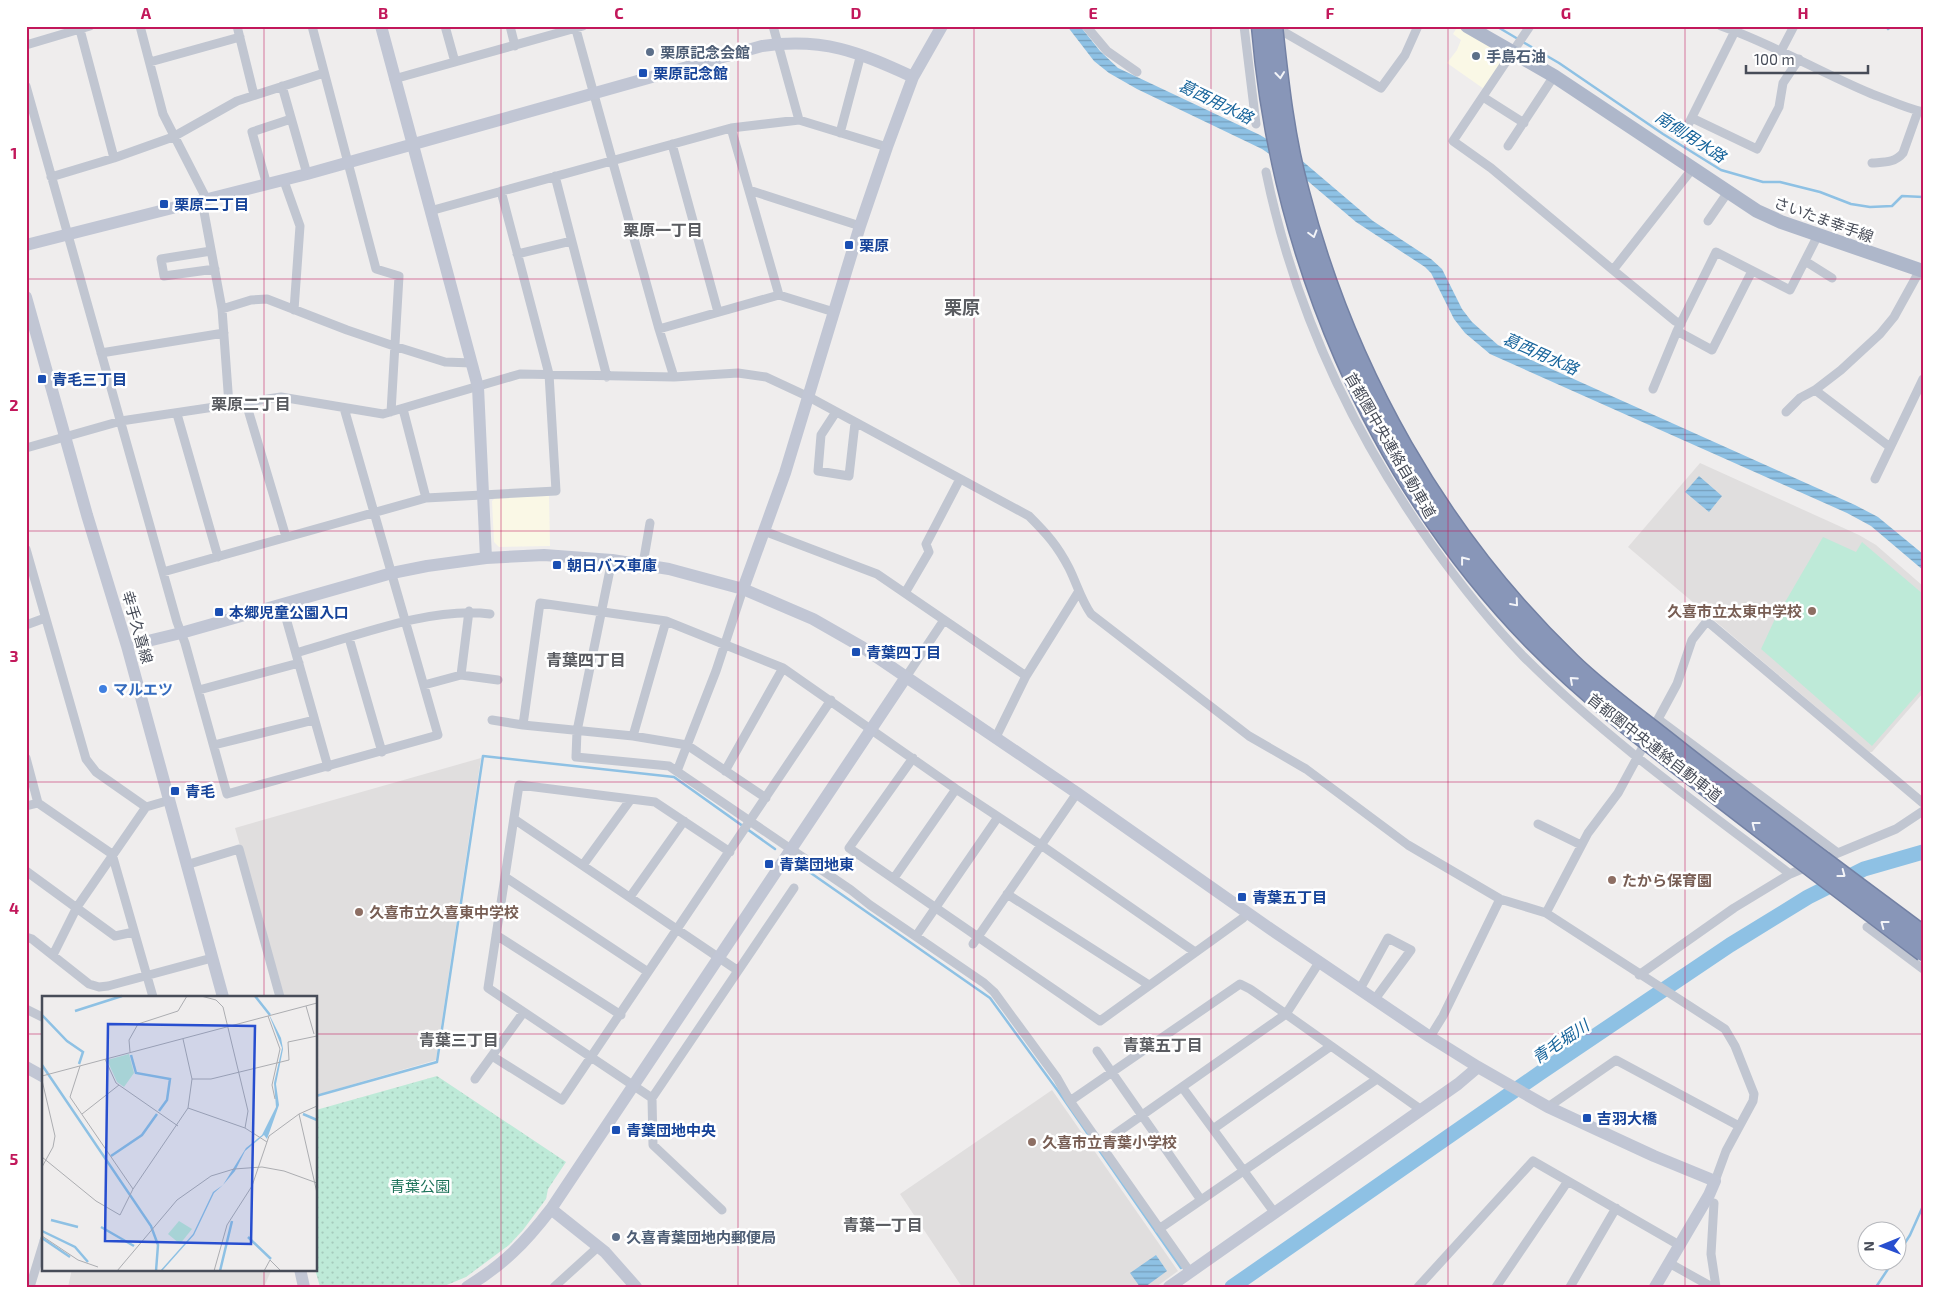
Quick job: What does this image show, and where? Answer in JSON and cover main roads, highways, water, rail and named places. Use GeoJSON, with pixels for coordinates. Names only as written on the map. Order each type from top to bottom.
{"type":"FeatureCollection","features":[{"type":"Feature","properties":{"kind":"highway","name":"首都圏中央連絡自動車道"},"geometry":{"type":"LineString","coordinates":[[1260,26],[1268,95],[1280,166],[1292,213],[1321,303],[1336,344],[1364,403],[1439,528],[1525,633],[1596,701],[1751,823],[1923,953]]}},
{"type":"Feature","properties":{"kind":"highway","name":"首都圏中央連絡自動車道"},"geometry":{"type":"LineString","coordinates":[[1274,26],[1282,97],[1300,192],[1339,312],[1387,415],[1419,472],[1459,533],[1515,603],[1574,664],[1729,789],[1923,934]]}},
{"type":"Feature","properties":{"kind":"main road","name":"さいたま幸手線"},"geometry":{"type":"LineString","coordinates":[[1467,26],[1554,76],[1728,192],[1769,217],[1922,270]]}},
{"type":"Feature","properties":{"kind":"water"},"geometry":{"type":"Polygon","coordinates":[[[1067,26],[1080,26],[1100,51],[1118,68],[1260,135],[1300,159],[1373,221],[1431,259],[1442,269],[1462,309],[1472,322],[1498,345],[1878,517],[1923,554],[1923,570],[1871,526],[1847,513],[1490,354],[1465,333],[1454,319],[1431,273],[1425,267],[1356,222],[1303,177],[1262,149],[1137,89],[1109,73],[1094,61],[1067,26]]]}},
{"type":"Feature","properties":{"kind":"water"},"geometry":{"type":"Polygon","coordinates":[[[1699,476],[1722,496],[1709,512],[1685,492],[1699,476]]]}},
{"type":"Feature","properties":{"kind":"water"},"geometry":{"type":"Polygon","coordinates":[[[1156,1255],[1167,1271],[1145,1287],[1140,1287],[1130,1273],[1156,1255]]]}},
{"type":"Feature","properties":{"kind":"waterway","name":"南側用水路"},"geometry":{"type":"LineString","coordinates":[[1496,26],[1518,39]]}},
{"type":"Feature","properties":{"kind":"waterway"},"geometry":{"type":"LineString","coordinates":[[1888,29],[1892,26]]}},
{"type":"Feature","properties":{"kind":"waterway","name":"南側用水路"},"geometry":{"type":"LineString","coordinates":[[1523,42],[1559,63],[1663,134],[1721,170],[1763,182],[1780,182],[1820,192],[1851,204],[1870,207],[1892,206],[1902,196],[1923,197]]}},
{"type":"Feature","properties":{"kind":"waterway"},"geometry":{"type":"LineString","coordinates":[[318,1095],[437,1062],[483,756],[674,777],[775,849]]}},
{"type":"Feature","properties":{"kind":"waterway","name":"青毛堀川"},"geometry":{"type":"LineString","coordinates":[[1232,1287],[1540,1073],[1730,945],[1808,897],[1864,869],[1923,852]]}},
{"type":"Feature","properties":{"kind":"waterway"},"geometry":{"type":"LineString","coordinates":[[795,862],[990,998],[1058,1091],[1181,1268]]}},
{"type":"Feature","properties":{"kind":"waterway"},"geometry":{"type":"LineString","coordinates":[[1906,1241],[1923,1206]]}},
{"type":"Feature","properties":{"kind":"waterway"},"geometry":{"type":"LineString","coordinates":[[1876,1287],[1887,1270]]}},
{"type":"Feature","properties":{"kind":"place","name":"栗原記念会館"},"geometry":{"type":"Point","coordinates":[650,52]}},
{"type":"Feature","properties":{"kind":"place","name":"手島石油"},"geometry":{"type":"Point","coordinates":[1476,56]}},
{"type":"Feature","properties":{"kind":"place","name":"栗原記念館"},"geometry":{"type":"Point","coordinates":[643,73]}},
{"type":"Feature","properties":{"kind":"place","name":"栗原二丁目"},"geometry":{"type":"Point","coordinates":[164,204]}},
{"type":"Feature","properties":{"kind":"place","name":"栗原"},"geometry":{"type":"Point","coordinates":[849,245]}},
{"type":"Feature","properties":{"kind":"place","name":"青毛三丁目"},"geometry":{"type":"Point","coordinates":[42,379]}},
{"type":"Feature","properties":{"kind":"place","name":"朝日バス車庫"},"geometry":{"type":"Point","coordinates":[557,565]}},
{"type":"Feature","properties":{"kind":"place","name":"久喜市立太東中学校"},"geometry":{"type":"Point","coordinates":[1812,611]}},
{"type":"Feature","properties":{"kind":"place","name":"本郷児童公園入口"},"geometry":{"type":"Point","coordinates":[219,612]}},
{"type":"Feature","properties":{"kind":"place","name":"青葉四丁目"},"geometry":{"type":"Point","coordinates":[856,652]}},
{"type":"Feature","properties":{"kind":"place","name":"マルエツ"},"geometry":{"type":"Point","coordinates":[103,689]}},
{"type":"Feature","properties":{"kind":"place","name":"青毛"},"geometry":{"type":"Point","coordinates":[175,791]}},
{"type":"Feature","properties":{"kind":"place","name":"青葉団地東"},"geometry":{"type":"Point","coordinates":[769,864]}},
{"type":"Feature","properties":{"kind":"place","name":"たから保育園"},"geometry":{"type":"Point","coordinates":[1612,880]}},
{"type":"Feature","properties":{"kind":"place","name":"青葉五丁目"},"geometry":{"type":"Point","coordinates":[1242,897]}},
{"type":"Feature","properties":{"kind":"place","name":"久喜市立久喜東中学校"},"geometry":{"type":"Point","coordinates":[359,912]}},
{"type":"Feature","properties":{"kind":"place","name":"吉羽大橋"},"geometry":{"type":"Point","coordinates":[1587,1118]}},
{"type":"Feature","properties":{"kind":"place","name":"青葉団地中央"},"geometry":{"type":"Point","coordinates":[616,1130]}},
{"type":"Feature","properties":{"kind":"place","name":"久喜市立青葉小学校"},"geometry":{"type":"Point","coordinates":[1032,1142]}},
{"type":"Feature","properties":{"kind":"place","name":"久喜青葉団地内郵便局"},"geometry":{"type":"Point","coordinates":[616,1237]}},
{"type":"Feature","properties":{"kind":"district","name":"栗原一丁目"},"geometry":{"type":"Point","coordinates":[663,229]}},
{"type":"Feature","properties":{"kind":"district","name":"栗原"},"geometry":{"type":"Point","coordinates":[962,307]}},
{"type":"Feature","properties":{"kind":"district","name":"栗原二丁目"},"geometry":{"type":"Point","coordinates":[251,403]}},
{"type":"Feature","properties":{"kind":"district","name":"青葉四丁目"},"geometry":{"type":"Point","coordinates":[586,659]}},
{"type":"Feature","properties":{"kind":"district","name":"青葉三丁目"},"geometry":{"type":"Point","coordinates":[459,1039]}},
{"type":"Feature","properties":{"kind":"district","name":"青葉五丁目"},"geometry":{"type":"Point","coordinates":[1163,1044]}},
{"type":"Feature","properties":{"kind":"district","name":"青葉一丁目"},"geometry":{"type":"Point","coordinates":[883,1224]}},
{"type":"Feature","properties":{"kind":"water label","name":"葛西用水路"},"geometry":{"type":"Point","coordinates":[1216,101]}},
{"type":"Feature","properties":{"kind":"water label","name":"葛西用水路"},"geometry":{"type":"Point","coordinates":[1541,353]}},
{"type":"Feature","properties":{"kind":"park label","name":"青葉公園"},"geometry":{"type":"Point","coordinates":[420,1186]}}]}
